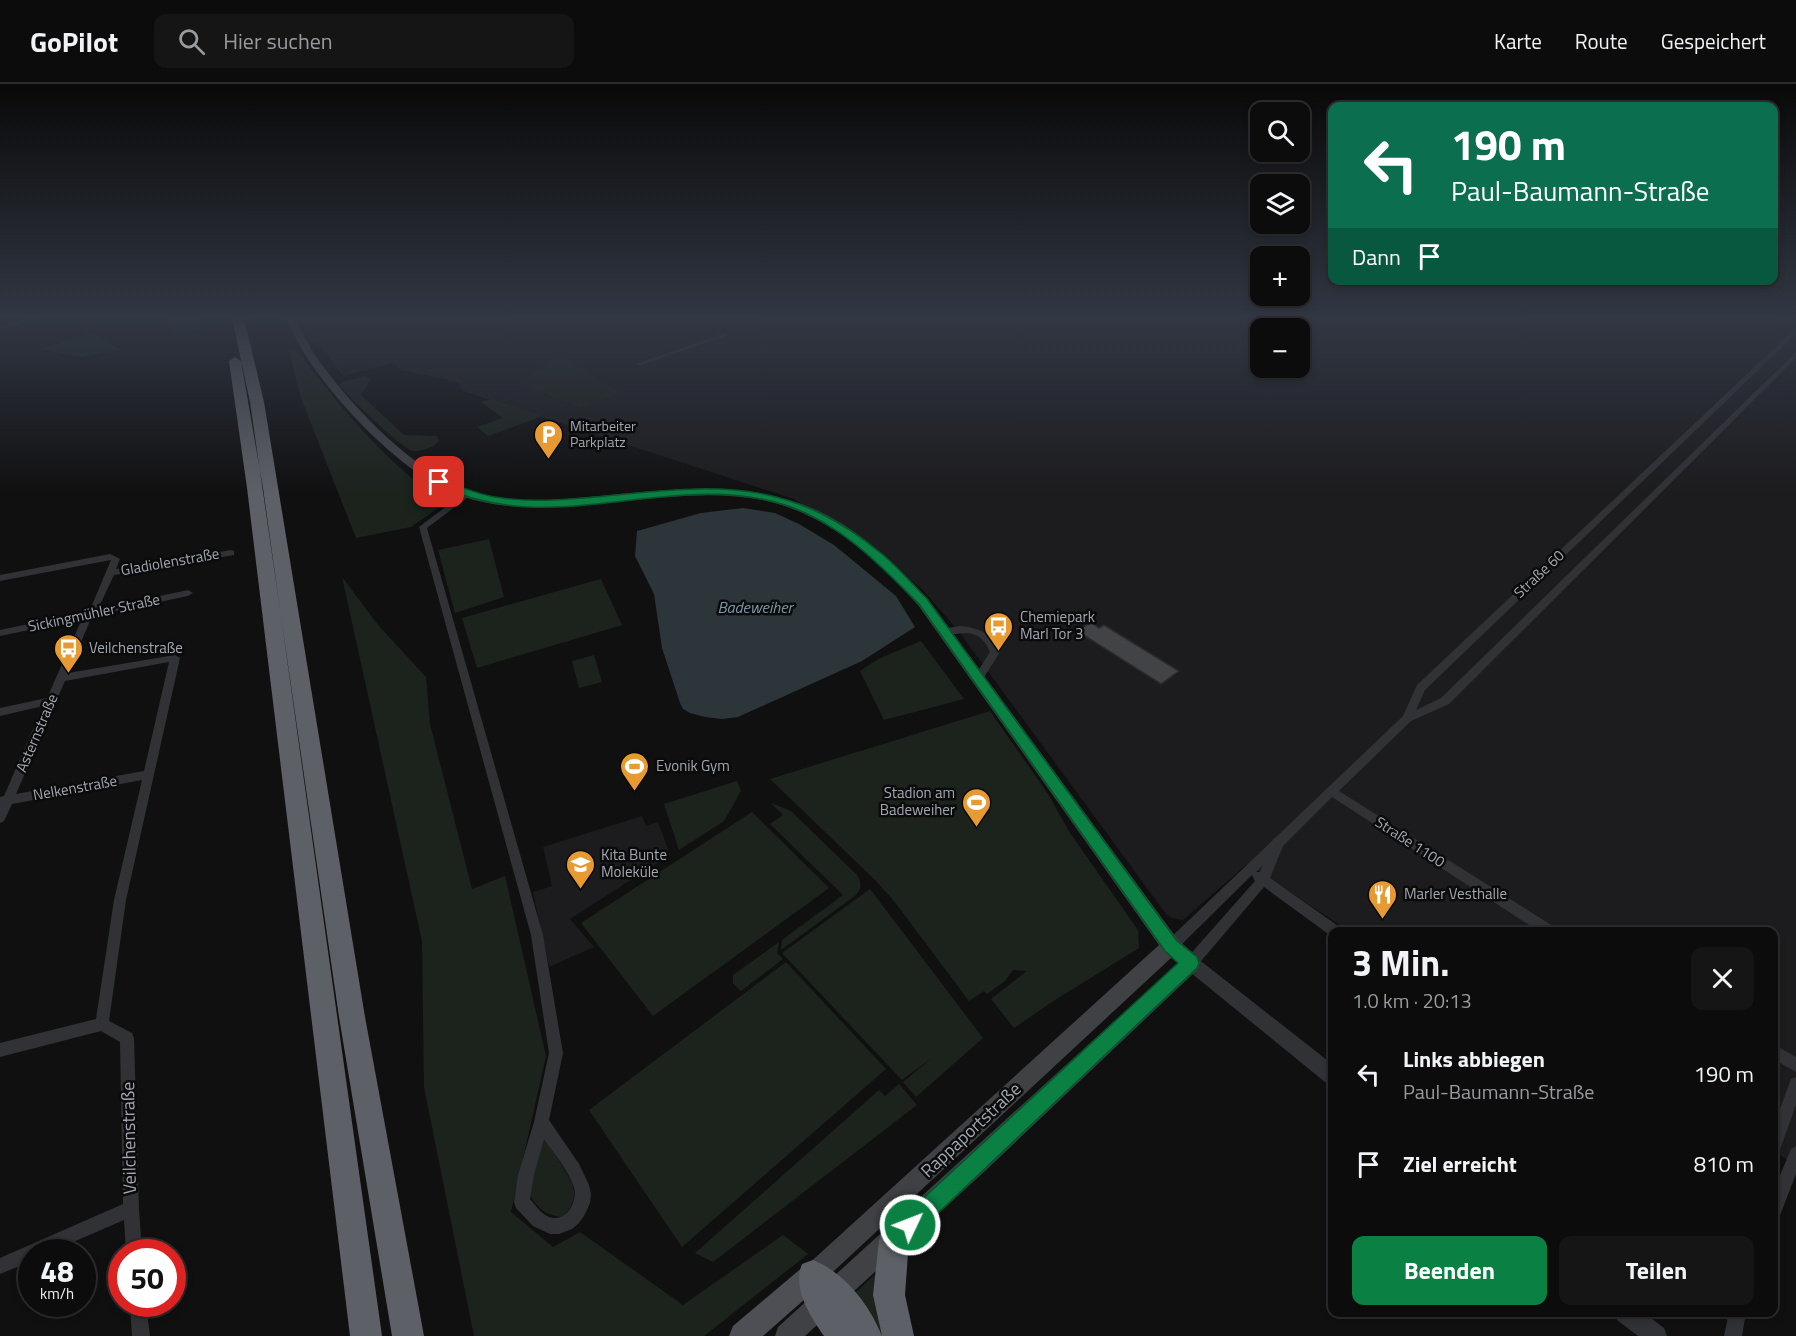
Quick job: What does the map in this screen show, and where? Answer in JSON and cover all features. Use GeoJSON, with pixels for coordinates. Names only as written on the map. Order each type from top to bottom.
{"type":"FeatureCollection","features":[{"type":"Feature","properties":{"kind":"highway"},"geometry":{"type":"LineString","coordinates":[[238,376],[257,499],[366,1336]]}},
{"type":"Feature","properties":{"kind":"highway"},"geometry":{"type":"LineString","coordinates":[[252,376],[264,443],[352,1017],[408,1336]]}},
{"type":"Feature","properties":{"kind":"highway"},"geometry":{"type":"LineString","coordinates":[[894,1240],[889,1295],[898,1336]]}},
{"type":"Feature","properties":{"kind":"highway"},"geometry":{"type":"LineString","coordinates":[[823,1290],[843,1336]]}},
{"type":"Feature","properties":{"kind":"highway"},"geometry":{"type":"LineString","coordinates":[[823,1290],[866,1336]]}},
{"type":"Feature","properties":{"kind":"main road"},"geometry":{"type":"LineString","coordinates":[[326,376],[371,424],[422,471],[467,495],[495,501],[529,504],[704,490],[738,492],[779,500],[820,516],[879,557],[912,588],[981,673],[1171,946],[1191,963]]}},
{"type":"Feature","properties":{"kind":"main road","name":"Rappaportstraße"},"geometry":{"type":"LineString","coordinates":[[788,1336],[823,1290],[1171,946]]}},
{"type":"Feature","properties":{"kind":"main road","name":"Rappaportstraße"},"geometry":{"type":"LineString","coordinates":[[743,1336],[823,1290],[894,1240],[1191,963]]}},
{"type":"Feature","properties":{"kind":"street","name":"Straße 60"},"geometry":{"type":"LineString","coordinates":[[1171,946],[1407,718],[1421,688],[1747,376]]}},
{"type":"Feature","properties":{"kind":"street"},"geometry":{"type":"LineString","coordinates":[[1407,718],[1444,701],[1773,376]]}},
{"type":"Feature","properties":{"kind":"street"},"geometry":{"type":"LineString","coordinates":[[467,495],[423,527],[537,934],[556,1053],[541,1122],[526,1175],[522,1202],[543,1223],[557,1226],[571,1222],[579,1212],[583,1199],[582,1186],[541,1122]]}},
{"type":"Feature","properties":{"kind":"street","name":"Gladiolenstraße"},"geometry":{"type":"LineString","coordinates":[[109,573],[231,553]]}},
{"type":"Feature","properties":{"kind":"street","name":"Gladiolenstraße"},"geometry":{"type":"LineString","coordinates":[[0,578],[115,557],[96,606],[88,615]]}},
{"type":"Feature","properties":{"kind":"street","name":"Sickingmühler Straße"},"geometry":{"type":"LineString","coordinates":[[0,633],[188,593]]}},
{"type":"Feature","properties":{"kind":"street","name":"Asternstraße"},"geometry":{"type":"LineString","coordinates":[[0,818],[4,801],[88,615]]}},
{"type":"Feature","properties":{"kind":"street"},"geometry":{"type":"LineString","coordinates":[[946,631],[968,628],[984,638],[986,651],[981,673]]}},
{"type":"Feature","properties":{"kind":"street"},"geometry":{"type":"LineString","coordinates":[[0,1050],[102,1024],[120,900],[175,658],[61,678]]}},
{"type":"Feature","properties":{"kind":"street"},"geometry":{"type":"LineString","coordinates":[[0,712],[50,700]]}},
{"type":"Feature","properties":{"kind":"street","name":"Nelkenstraße"},"geometry":{"type":"LineString","coordinates":[[4,801],[149,774]]}},
{"type":"Feature","properties":{"kind":"street","name":"Straße 1100"},"geometry":{"type":"LineString","coordinates":[[1331,790],[1543,927]]}},
{"type":"Feature","properties":{"kind":"street"},"geometry":{"type":"LineString","coordinates":[[1279,843],[1263,880],[1191,963],[1328,1073]]}},
{"type":"Feature","properties":{"kind":"street"},"geometry":{"type":"LineString","coordinates":[[1250,870],[1329,927]]}},
{"type":"Feature","properties":{"kind":"street","name":"Veilchenstraße"},"geometry":{"type":"LineString","coordinates":[[102,1024],[127,1038],[133,1239]]}},
{"type":"Feature","properties":{"kind":"street"},"geometry":{"type":"LineString","coordinates":[[1778,1054],[1796,1065]]}},
{"type":"Feature","properties":{"kind":"street"},"geometry":{"type":"LineString","coordinates":[[1778,1136],[1796,1084]]}},
{"type":"Feature","properties":{"kind":"street"},"geometry":{"type":"LineString","coordinates":[[1778,1199],[1794,1158]]}},
{"type":"Feature","properties":{"kind":"street"},"geometry":{"type":"LineString","coordinates":[[0,1266],[131,1209]]}},
{"type":"Feature","properties":{"kind":"street"},"geometry":{"type":"LineString","coordinates":[[139,1317],[141,1336]]}},
{"type":"Feature","properties":{"kind":"street"},"geometry":{"type":"LineString","coordinates":[[1631,1317],[1656,1336]]}},
{"type":"Feature","properties":{"kind":"street"},"geometry":{"type":"LineString","coordinates":[[1733,1336],[1737,1317]]}},
{"type":"Feature","properties":{"kind":"shaded area"},"geometry":{"type":"Polygon","coordinates":[[[295,376],[318,376],[371,440],[405,472],[425,488],[451,499],[411,527],[356,538],[301,398],[295,376]]]}},
{"type":"Feature","properties":{"kind":"shaded area"},"geometry":{"type":"Polygon","coordinates":[[[363,376],[371,379],[361,395],[404,435],[437,436],[439,441],[428,449],[420,451],[407,448],[363,410],[339,385],[363,376]]]}},
{"type":"Feature","properties":{"kind":"shaded area"},"geometry":{"type":"Polygon","coordinates":[[[432,376],[1796,376],[1796,1166],[1778,1153],[1778,927],[1343,927],[1247,864],[1183,920],[1172,918],[1166,914],[957,629],[920,587],[794,499],[466,392],[461,389],[459,383],[432,376]]]}},
{"type":"Feature","properties":{"kind":"shaded area"},"geometry":{"type":"Polygon","coordinates":[[[527,376],[595,376],[619,393],[581,408],[520,383],[527,376]]]}},
{"type":"Feature","properties":{"kind":"shaded area"},"geometry":{"type":"Polygon","coordinates":[[[492,399],[543,416],[488,436],[477,427],[503,418],[481,402],[492,399]]]}},
{"type":"Feature","properties":{"kind":"shaded area"},"geometry":{"type":"Polygon","coordinates":[[[489,539],[504,597],[455,613],[438,550],[489,539]]]}},
{"type":"Feature","properties":{"kind":"shaded area"},"geometry":{"type":"Polygon","coordinates":[[[342,577],[378,625],[426,677],[430,724],[472,889],[505,876],[546,1056],[511,1212],[553,1247],[580,1232],[683,1305],[783,1235],[808,1254],[704,1336],[474,1336],[424,1087],[422,941],[342,577]]]}},
{"type":"Feature","properties":{"kind":"shaded area"},"geometry":{"type":"Polygon","coordinates":[[[601,579],[622,625],[477,668],[462,618],[601,579]]]}},
{"type":"Feature","properties":{"kind":"shaded area"},"geometry":{"type":"Polygon","coordinates":[[[921,641],[964,699],[884,720],[860,671],[878,659],[921,641]]]}},
{"type":"Feature","properties":{"kind":"shaded area"},"geometry":{"type":"Polygon","coordinates":[[[594,655],[602,682],[579,688],[572,661],[594,655]]]}},
{"type":"Feature","properties":{"kind":"shaded area"},"geometry":{"type":"Polygon","coordinates":[[[990,711],[1048,794],[1070,833],[1138,930],[1139,948],[1014,1028],[991,999],[1027,971],[1013,970],[1005,981],[987,994],[984,991],[969,1001],[894,901],[770,779],[990,711]]]}},
{"type":"Feature","properties":{"kind":"shaded area"},"geometry":{"type":"Polygon","coordinates":[[[737,781],[741,791],[724,821],[679,850],[664,804],[737,781]]]}},
{"type":"Feature","properties":{"kind":"shaded area"},"geometry":{"type":"Polygon","coordinates":[[[771,803],[791,811],[858,876],[860,884],[856,895],[781,950],[782,940],[843,895],[770,824],[783,815],[771,803]]]}},
{"type":"Feature","properties":{"kind":"shaded area"},"geometry":{"type":"Polygon","coordinates":[[[752,812],[829,888],[653,1016],[581,923],[752,812]]]}},
{"type":"Feature","properties":{"kind":"shaded area","name":"Kita Bunte Moleküle"},"geometry":{"type":"Polygon","coordinates":[[[642,816],[646,826],[658,822],[670,855],[570,919],[594,947],[549,967],[533,892],[552,886],[543,847],[642,816]]]}},
{"type":"Feature","properties":{"kind":"shaded area"},"geometry":{"type":"Polygon","coordinates":[[[870,889],[983,1038],[916,1097],[903,1082],[932,1058],[902,1080],[782,953],[870,889]]]}},
{"type":"Feature","properties":{"kind":"shaded area"},"geometry":{"type":"Polygon","coordinates":[[[779,942],[777,953],[783,959],[741,991],[733,983],[733,975],[779,942]]]}},
{"type":"Feature","properties":{"kind":"shaded area"},"geometry":{"type":"Polygon","coordinates":[[[786,962],[886,1069],[682,1247],[589,1110],[786,962]]]}},
{"type":"Feature","properties":{"kind":"shaded area"},"geometry":{"type":"Polygon","coordinates":[[[899,1084],[917,1105],[713,1262],[695,1253],[879,1090],[885,1096],[899,1084]]]}},
{"type":"Feature","properties":{"kind":"shaded area"},"geometry":{"type":"Polygon","coordinates":[[[543,1137],[574,1189],[573,1202],[562,1217],[542,1210],[529,1193],[543,1137]]]}},
{"type":"Feature","properties":{"kind":"shaded area"},"geometry":{"type":"Polygon","coordinates":[[[880,1270],[889,1336],[876,1336],[852,1296],[880,1270]]]}},
{"type":"Feature","properties":{"kind":"water","name":"Badeweiher"},"geometry":{"type":"Polygon","coordinates":[[[743,508],[775,513],[834,545],[896,596],[915,627],[862,661],[738,717],[722,719],[705,717],[690,713],[683,709],[680,703],[662,648],[654,594],[635,556],[637,531],[701,513],[743,508]]]}},
{"type":"Feature","properties":{"kind":"building"},"geometry":{"type":"Polygon","coordinates":[[[1091,622],[1099,628],[1104,625],[1179,671],[1161,684],[1077,631],[1091,622]]]}},
{"type":"Feature","properties":{"kind":"place","name":"Mitarbeiter Parkplatz"},"geometry":{"type":"Point","coordinates":[549,460]}},
{"type":"Feature","properties":{"kind":"place","name":"Chemiepark Marl Tor 3"},"geometry":{"type":"Point","coordinates":[999,652]}},
{"type":"Feature","properties":{"kind":"place","name":"Veilchenstraße"},"geometry":{"type":"Point","coordinates":[68,674]}},
{"type":"Feature","properties":{"kind":"place","name":"Evonik Gym"},"geometry":{"type":"Point","coordinates":[635,792]}},
{"type":"Feature","properties":{"kind":"place","name":"Stadion am Badeweiher"},"geometry":{"type":"Point","coordinates":[976,828]}},
{"type":"Feature","properties":{"kind":"place","name":"Kita Bunte Moleküle"},"geometry":{"type":"Point","coordinates":[580,890]}},
{"type":"Feature","properties":{"kind":"place","name":"Marler Vesthalle"},"geometry":{"type":"Point","coordinates":[1383,920]}},
{"type":"Feature","properties":{"kind":"route"},"geometry":{"type":"LineString","coordinates":[[439,482],[467,495],[495,501],[529,504],[688,491],[738,492],[789,502],[833,523],[879,557],[912,588],[946,631],[1171,946],[1191,963],[910,1225]]}}]}
